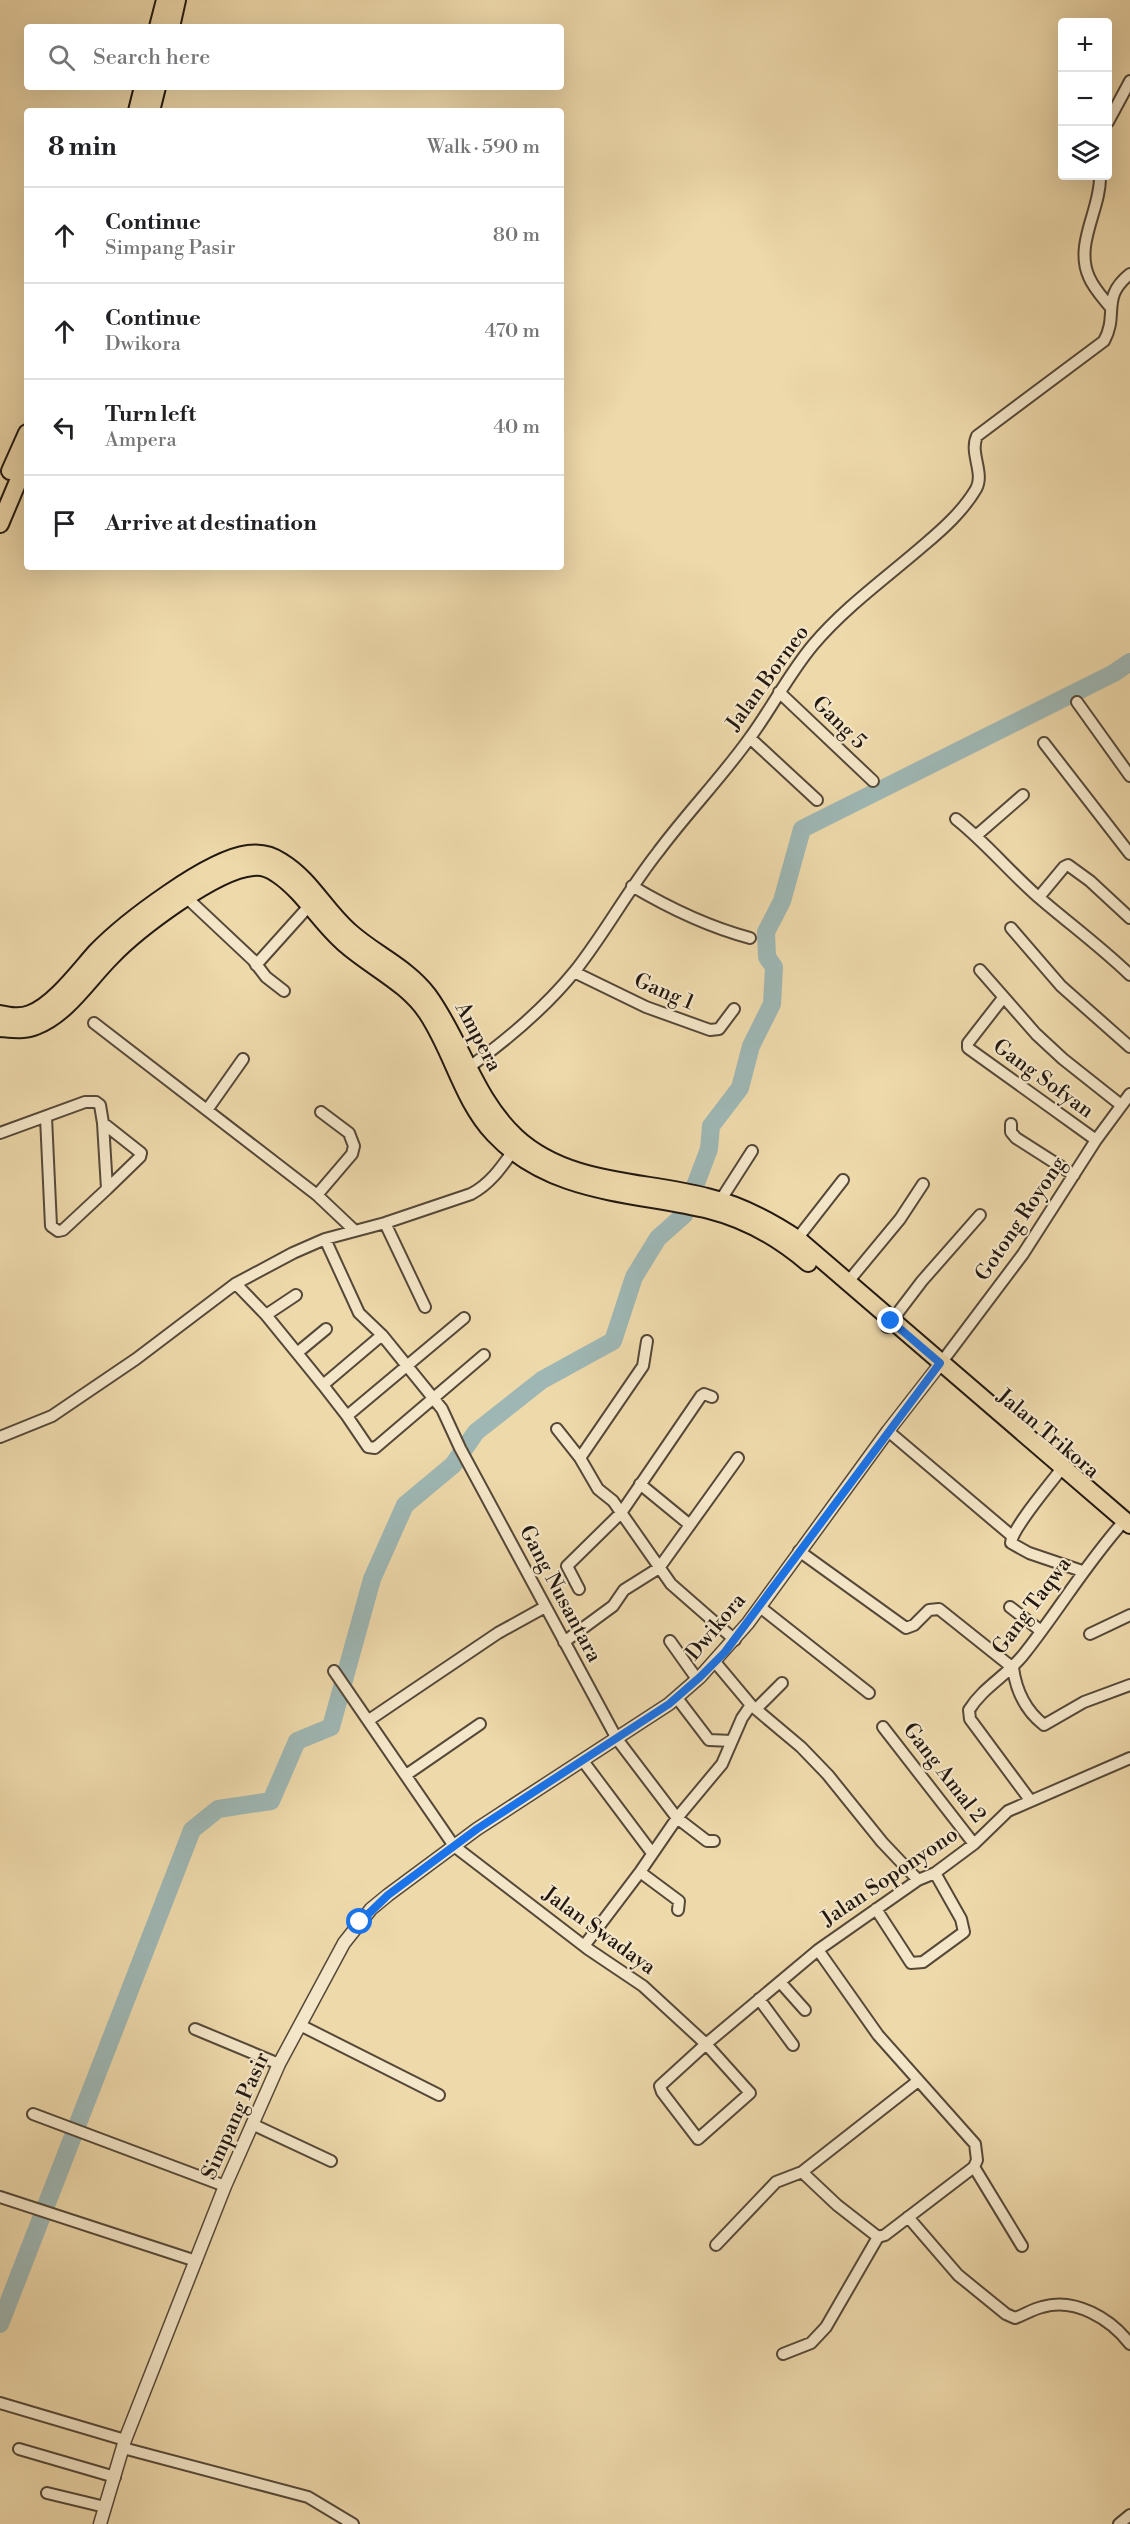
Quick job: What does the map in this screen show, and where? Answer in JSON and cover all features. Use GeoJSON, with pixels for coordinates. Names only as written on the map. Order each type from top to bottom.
{"type":"FeatureCollection","features":[{"type":"Feature","properties":{"kind":"main road"},"geometry":{"type":"LineString","coordinates":[[159,24],[165,0]]}},
{"type":"Feature","properties":{"kind":"main road"},"geometry":{"type":"LineString","coordinates":[[172,24],[177,0]]}},
{"type":"Feature","properties":{"kind":"main road"},"geometry":{"type":"LineString","coordinates":[[138,108],[142,90]]}},
{"type":"Feature","properties":{"kind":"main road"},"geometry":{"type":"LineString","coordinates":[[152,108],[156,90]]}},
{"type":"Feature","properties":{"kind":"main road"},"geometry":{"type":"LineString","coordinates":[[0,494],[24,440]]}},
{"type":"Feature","properties":{"kind":"main road"},"geometry":{"type":"LineString","coordinates":[[0,524],[24,467]]}},
{"type":"Feature","properties":{"kind":"main road","name":"Ampera"},"geometry":{"type":"LineString","coordinates":[[0,1014],[20,1016],[36,1012],[119,932],[185,882],[233,857],[260,854],[274,857],[302,878],[350,933],[404,970],[435,1005],[513,1151],[546,1170],[584,1186],[620,1195],[672,1197],[710,1202],[765,1220],[797,1239],[889,1324]]}},
{"type":"Feature","properties":{"kind":"main road","name":"Ampera"},"geometry":{"type":"LineString","coordinates":[[0,1028],[29,1028],[47,1020],[61,1010],[112,955],[187,898],[227,874],[240,869],[260,867],[276,873],[344,943],[415,999],[428,1014],[474,1108],[501,1131],[575,1170],[672,1197]]}},
{"type":"Feature","properties":{"kind":"main road","name":"Ampera"},"geometry":{"type":"LineString","coordinates":[[710,1202],[727,1216],[777,1240],[889,1324],[939,1366]]}},
{"type":"Feature","properties":{"kind":"main road","name":"Jalan Trikora"},"geometry":{"type":"LineString","coordinates":[[939,1366],[1126,1526]]}},
{"type":"Feature","properties":{"kind":"street"},"geometry":{"type":"LineString","coordinates":[[1112,113],[1130,81]]}},
{"type":"Feature","properties":{"kind":"street"},"geometry":{"type":"LineString","coordinates":[[1099,180],[1097,199],[1085,243],[1085,262],[1088,276],[1111,308]]}},
{"type":"Feature","properties":{"kind":"street","name":"Jalan Borneo"},"geometry":{"type":"LineString","coordinates":[[468,1068],[501,1044],[533,1016],[574,972],[632,886],[750,738],[813,645],[839,617],[940,531],[961,509],[977,487],[979,477],[975,453],[977,436],[1098,348],[1108,334],[1115,288],[1130,274]]}},
{"type":"Feature","properties":{"kind":"street","name":"Gang 5"},"geometry":{"type":"LineString","coordinates":[[779,692],[873,781]]}},
{"type":"Feature","properties":{"kind":"street"},"geometry":{"type":"LineString","coordinates":[[1077,702],[1130,776]]}},
{"type":"Feature","properties":{"kind":"street"},"geometry":{"type":"LineString","coordinates":[[750,738],[817,800]]}},
{"type":"Feature","properties":{"kind":"street"},"geometry":{"type":"LineString","coordinates":[[1044,743],[1130,854]]}},
{"type":"Feature","properties":{"kind":"street"},"geometry":{"type":"LineString","coordinates":[[977,835],[1023,795]]}},
{"type":"Feature","properties":{"kind":"street"},"geometry":{"type":"LineString","coordinates":[[956,819],[977,835],[1000,861],[1039,897],[1110,955],[1130,975]]}},
{"type":"Feature","properties":{"kind":"street"},"geometry":{"type":"LineString","coordinates":[[1039,897],[1068,865],[1090,881],[1130,918]]}},
{"type":"Feature","properties":{"kind":"street"},"geometry":{"type":"LineString","coordinates":[[632,886],[663,904],[750,938]]}},
{"type":"Feature","properties":{"kind":"street"},"geometry":{"type":"LineString","coordinates":[[187,898],[284,992]]}},
{"type":"Feature","properties":{"kind":"street"},"geometry":{"type":"LineString","coordinates":[[256,965],[309,906]]}},
{"type":"Feature","properties":{"kind":"street"},"geometry":{"type":"LineString","coordinates":[[1011,928],[1061,986],[1130,1047]]}},
{"type":"Feature","properties":{"kind":"street"},"geometry":{"type":"LineString","coordinates":[[980,970],[1036,1034],[1063,1059],[1121,1105]]}},
{"type":"Feature","properties":{"kind":"street","name":"Gang 1"},"geometry":{"type":"LineString","coordinates":[[574,972],[646,1007],[710,1030],[719,1029],[734,1010]]}},
{"type":"Feature","properties":{"kind":"street","name":"Gang Sofyan"},"geometry":{"type":"LineString","coordinates":[[1003,998],[968,1043],[968,1048],[1096,1140]]}},
{"type":"Feature","properties":{"kind":"street"},"geometry":{"type":"LineString","coordinates":[[94,1023],[317,1195],[354,1230]]}},
{"type":"Feature","properties":{"kind":"street"},"geometry":{"type":"LineString","coordinates":[[207,1110],[243,1059]]}},
{"type":"Feature","properties":{"kind":"street","name":"Gotong Royong"},"geometry":{"type":"LineString","coordinates":[[939,1366],[1023,1254],[1096,1140],[1130,1094]]}},
{"type":"Feature","properties":{"kind":"street"},"geometry":{"type":"LineString","coordinates":[[0,1133],[85,1102],[96,1102],[100,1105],[103,1123],[107,1189]]}},
{"type":"Feature","properties":{"kind":"street"},"geometry":{"type":"LineString","coordinates":[[317,1195],[351,1154],[354,1146],[354,1140],[349,1133],[321,1112]]}},
{"type":"Feature","properties":{"kind":"street"},"geometry":{"type":"LineString","coordinates":[[46,1117],[53,1229],[63,1230],[140,1157],[141,1153],[103,1123]]}},
{"type":"Feature","properties":{"kind":"street"},"geometry":{"type":"LineString","coordinates":[[1011,1124],[1011,1132],[1016,1138],[1074,1175]]}},
{"type":"Feature","properties":{"kind":"street"},"geometry":{"type":"LineString","coordinates":[[0,1437],[52,1416],[85,1395],[209,1303],[293,1252],[325,1239],[385,1223],[483,1188],[513,1151]]}},
{"type":"Feature","properties":{"kind":"street"},"geometry":{"type":"LineString","coordinates":[[710,1202],[752,1152]]}},
{"type":"Feature","properties":{"kind":"street"},"geometry":{"type":"LineString","coordinates":[[797,1239],[843,1180]]}},
{"type":"Feature","properties":{"kind":"street"},"geometry":{"type":"LineString","coordinates":[[847,1283],[900,1219],[923,1184]]}},
{"type":"Feature","properties":{"kind":"street"},"geometry":{"type":"LineString","coordinates":[[889,1324],[922,1281],[980,1215]]}},
{"type":"Feature","properties":{"kind":"street"},"geometry":{"type":"LineString","coordinates":[[385,1223],[424,1307]]}},
{"type":"Feature","properties":{"kind":"street","name":"Gang Nusantara"},"geometry":{"type":"LineString","coordinates":[[325,1239],[359,1313],[382,1335],[447,1416],[468,1462],[616,1739],[676,1818],[707,1841],[714,1841]]}},
{"type":"Feature","properties":{"kind":"street"},"geometry":{"type":"LineString","coordinates":[[237,1285],[266,1315],[371,1449],[434,1400],[484,1355]]}},
{"type":"Feature","properties":{"kind":"street"},"geometry":{"type":"LineString","coordinates":[[266,1315],[297,1295]]}},
{"type":"Feature","properties":{"kind":"street"},"geometry":{"type":"LineString","coordinates":[[347,1416],[464,1318]]}},
{"type":"Feature","properties":{"kind":"street"},"geometry":{"type":"LineString","coordinates":[[297,1353],[326,1329]]}},
{"type":"Feature","properties":{"kind":"street"},"geometry":{"type":"LineString","coordinates":[[323,1385],[382,1335]]}},
{"type":"Feature","properties":{"kind":"street"},"geometry":{"type":"LineString","coordinates":[[580,1458],[643,1366],[647,1341]]}},
{"type":"Feature","properties":{"kind":"street","name":"Dwikora"},"geometry":{"type":"LineString","coordinates":[[454,1846],[677,1698],[715,1662],[760,1607],[888,1431],[939,1366]]}},
{"type":"Feature","properties":{"kind":"street"},"geometry":{"type":"LineString","coordinates":[[579,1589],[567,1566],[621,1513],[701,1396],[712,1396]]}},
{"type":"Feature","properties":{"kind":"street"},"geometry":{"type":"LineString","coordinates":[[557,1429],[580,1458],[598,1489],[608,1495],[670,1584],[735,1640]]}},
{"type":"Feature","properties":{"kind":"street"},"geometry":{"type":"LineString","coordinates":[[888,1431],[1012,1536]]}},
{"type":"Feature","properties":{"kind":"street"},"geometry":{"type":"LineString","coordinates":[[564,1642],[613,1606],[624,1590],[659,1568],[738,1458]]}},
{"type":"Feature","properties":{"kind":"street"},"geometry":{"type":"LineString","coordinates":[[1060,1470],[1012,1536],[1011,1542],[1022,1550],[1082,1571]]}},
{"type":"Feature","properties":{"kind":"street"},"geometry":{"type":"LineString","coordinates":[[640,1484],[690,1525]]}},
{"type":"Feature","properties":{"kind":"street","name":"Gang Taqwa"},"geometry":{"type":"LineString","coordinates":[[1030,1800],[970,1719],[969,1710],[990,1685],[1013,1668],[1082,1571],[1126,1526]]}},
{"type":"Feature","properties":{"kind":"street"},"geometry":{"type":"LineString","coordinates":[[799,1551],[906,1628],[914,1625],[928,1610],[939,1609],[1013,1668],[1021,1698],[1044,1725],[1084,1702],[1130,1684]]}},
{"type":"Feature","properties":{"kind":"street"},"geometry":{"type":"LineString","coordinates":[[369,1720],[498,1633],[544,1607]]}},
{"type":"Feature","properties":{"kind":"street"},"geometry":{"type":"LineString","coordinates":[[760,1607],[869,1693]]}},
{"type":"Feature","properties":{"kind":"street"},"geometry":{"type":"LineString","coordinates":[[1010,1607],[1041,1631]]}},
{"type":"Feature","properties":{"kind":"street"},"geometry":{"type":"LineString","coordinates":[[1090,1634],[1130,1615]]}},
{"type":"Feature","properties":{"kind":"street"},"geometry":{"type":"LineString","coordinates":[[670,1641],[697,1679]]}},
{"type":"Feature","properties":{"kind":"street"},"geometry":{"type":"LineString","coordinates":[[715,1662],[754,1707],[801,1747],[828,1775],[882,1842],[918,1880]]}},
{"type":"Feature","properties":{"kind":"street","name":"Jalan Swadaya"},"geometry":{"type":"LineString","coordinates":[[334,1671],[454,1846],[584,1946],[643,1986],[706,2044]]}},
{"type":"Feature","properties":{"kind":"street"},"geometry":{"type":"LineString","coordinates":[[584,1946],[640,1872],[676,1818],[722,1764],[742,1718],[782,1683]]}},
{"type":"Feature","properties":{"kind":"street"},"geometry":{"type":"LineString","coordinates":[[677,1698],[709,1740],[732,1741]]}},
{"type":"Feature","properties":{"kind":"street"},"geometry":{"type":"LineString","coordinates":[[406,1774],[480,1724]]}},
{"type":"Feature","properties":{"kind":"street","name":"Gang Amal 2"},"geometry":{"type":"LineString","coordinates":[[883,1727],[974,1844]]}},
{"type":"Feature","properties":{"kind":"street","name":"Jalan Soponyono"},"geometry":{"type":"LineString","coordinates":[[706,2044],[818,1950],[918,1880],[935,1873],[974,1844],[1008,1810],[1130,1758]]}},
{"type":"Feature","properties":{"kind":"street"},"geometry":{"type":"LineString","coordinates":[[583,1761],[652,1853]]}},
{"type":"Feature","properties":{"kind":"street","name":"Simpang Pasir"},"geometry":{"type":"LineString","coordinates":[[124,2444],[225,2186],[252,2124],[279,2064],[344,1943],[360,1922],[388,1895],[454,1846]]}},
{"type":"Feature","properties":{"kind":"street"},"geometry":{"type":"LineString","coordinates":[[640,1872],[679,1901],[678,1910]]}},
{"type":"Feature","properties":{"kind":"street"},"geometry":{"type":"LineString","coordinates":[[876,1909],[911,1963],[922,1962],[964,1932],[961,1919],[935,1873]]}},
{"type":"Feature","properties":{"kind":"street"},"geometry":{"type":"LineString","coordinates":[[783,2354],[811,2343],[826,2327],[878,2237],[885,2235],[974,2167],[977,2160],[975,2144],[878,2035],[818,1950]]}},
{"type":"Feature","properties":{"kind":"street"},"geometry":{"type":"LineString","coordinates":[[780,1982],[805,2010]]}},
{"type":"Feature","properties":{"kind":"street"},"geometry":{"type":"LineString","coordinates":[[759,1999],[793,2044]]}},
{"type":"Feature","properties":{"kind":"street"},"geometry":{"type":"LineString","coordinates":[[300,2025],[439,2095]]}},
{"type":"Feature","properties":{"kind":"street"},"geometry":{"type":"LineString","coordinates":[[195,2028],[279,2064]]}},
{"type":"Feature","properties":{"kind":"street"},"geometry":{"type":"LineString","coordinates":[[706,2044],[750,2093],[698,2139],[662,2092],[660,2086],[706,2044]]}},
{"type":"Feature","properties":{"kind":"street"},"geometry":{"type":"LineString","coordinates":[[716,2245],[776,2182],[802,2172],[918,2080]]}},
{"type":"Feature","properties":{"kind":"street"},"geometry":{"type":"LineString","coordinates":[[33,2114],[225,2186]]}},
{"type":"Feature","properties":{"kind":"street"},"geometry":{"type":"LineString","coordinates":[[252,2124],[331,2161]]}},
{"type":"Feature","properties":{"kind":"street"},"geometry":{"type":"LineString","coordinates":[[974,2167],[1022,2246]]}},
{"type":"Feature","properties":{"kind":"street"},"geometry":{"type":"LineString","coordinates":[[802,2172],[837,2205],[878,2237]]}},
{"type":"Feature","properties":{"kind":"street"},"geometry":{"type":"LineString","coordinates":[[0,2197],[196,2260]]}},
{"type":"Feature","properties":{"kind":"street"},"geometry":{"type":"LineString","coordinates":[[908,2217],[958,2275],[989,2302],[1011,2317],[1015,2318],[1043,2306],[1056,2305],[1075,2308],[1102,2318],[1130,2344]]}},
{"type":"Feature","properties":{"kind":"street"},"geometry":{"type":"LineString","coordinates":[[0,2403],[124,2444],[308,2498],[353,2524]]}},
{"type":"Feature","properties":{"kind":"street"},"geometry":{"type":"LineString","coordinates":[[100,2524],[124,2444]]}},
{"type":"Feature","properties":{"kind":"street"},"geometry":{"type":"LineString","coordinates":[[19,2449],[115,2477]]}},
{"type":"Feature","properties":{"kind":"street"},"geometry":{"type":"LineString","coordinates":[[47,2493],[105,2507]]}},
{"type":"Feature","properties":{"kind":"street"},"geometry":{"type":"LineString","coordinates":[[1119,2524],[1130,2515]]}},
{"type":"Feature","properties":{"kind":"waterway"},"geometry":{"type":"LineString","coordinates":[[0,2324],[192,1830],[218,1809],[271,1801],[297,1741],[331,1727],[372,1579],[405,1505],[453,1465],[476,1432],[542,1380],[613,1341],[634,1277],[658,1238],[684,1215],[709,1149],[711,1126],[740,1088],[751,1046],[772,1004],[774,967],[767,957],[766,932],[782,901],[802,829],[1114,673],[1130,662]]}},
{"type":"Feature","properties":{"kind":"route"},"geometry":{"type":"LineString","coordinates":[[360,1922],[388,1895],[477,1829],[669,1704],[725,1652],[940,1363],[891,1321]]}}]}
